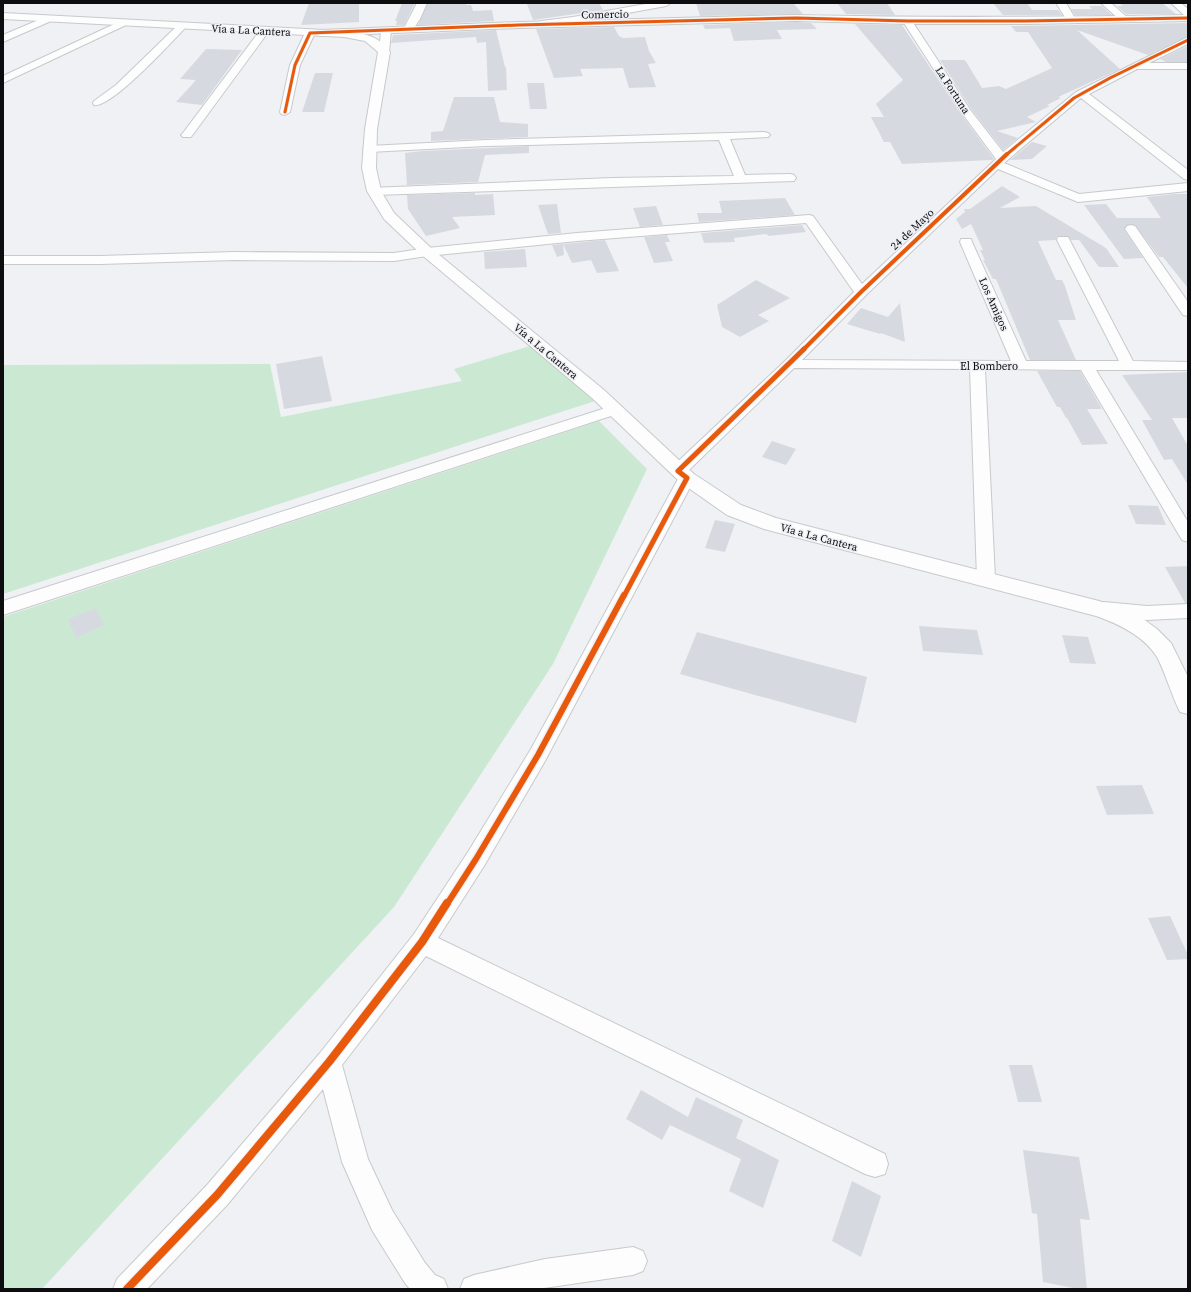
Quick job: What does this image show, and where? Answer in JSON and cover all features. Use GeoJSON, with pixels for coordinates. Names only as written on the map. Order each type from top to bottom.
{"type":"FeatureCollection","features":[{"type":"Feature","properties":{"kind":"main road","name":"Vía a La Cantera"},"geometry":{"type":"LineString","coordinates":[[3,16],[181,27],[344,34],[361,36],[377,44],[384,52],[369,149],[369,168],[374,191],[389,216],[428,252],[615,410],[683,475],[708,494],[729,507],[770,524],[1100,609],[1130,620],[1143,629],[1164,650],[1188,705]]}},
{"type":"Feature","properties":{"kind":"main road","name":"Comercio"},"geometry":{"type":"LineString","coordinates":[[310,33],[519,25],[601,19],[796,18],[907,20],[1124,20],[1188,18]]}},
{"type":"Feature","properties":{"kind":"street"},"geometry":{"type":"LineString","coordinates":[[408,30],[422,3]]}},
{"type":"Feature","properties":{"kind":"street"},"geometry":{"type":"LineString","coordinates":[[601,19],[666,3]]}},
{"type":"Feature","properties":{"kind":"street"},"geometry":{"type":"LineString","coordinates":[[1061,3],[1071,20]]}},
{"type":"Feature","properties":{"kind":"street"},"geometry":{"type":"LineString","coordinates":[[1106,3],[1124,20]]}},
{"type":"Feature","properties":{"kind":"street"},"geometry":{"type":"LineString","coordinates":[[1176,3],[1188,14]]}},
{"type":"Feature","properties":{"kind":"street"},"geometry":{"type":"LineString","coordinates":[[3,39],[48,19]]}},
{"type":"Feature","properties":{"kind":"street","name":"La Fortuna"},"geometry":{"type":"LineString","coordinates":[[907,20],[998,162]]}},
{"type":"Feature","properties":{"kind":"street"},"geometry":{"type":"LineString","coordinates":[[3,80],[123,23]]}},
{"type":"Feature","properties":{"kind":"street"},"geometry":{"type":"LineString","coordinates":[[98,103],[120,87],[181,27]]}},
{"type":"Feature","properties":{"kind":"street"},"geometry":{"type":"LineString","coordinates":[[187,135],[264,31]]}},
{"type":"Feature","properties":{"kind":"street"},"geometry":{"type":"LineString","coordinates":[[384,52],[386,31]]}},
{"type":"Feature","properties":{"kind":"street"},"geometry":{"type":"LineString","coordinates":[[285,112],[295,65],[310,33]]}},
{"type":"Feature","properties":{"kind":"street","name":"24 de Mayo"},"geometry":{"type":"LineString","coordinates":[[127,1289],[217,1195],[329,1062],[422,942],[476,860],[538,755],[683,475],[861,292],[998,162],[1080,94],[1187,40]]}},
{"type":"Feature","properties":{"kind":"street"},"geometry":{"type":"LineString","coordinates":[[1147,60],[1168,66]]}},
{"type":"Feature","properties":{"kind":"street"},"geometry":{"type":"LineString","coordinates":[[1135,66],[1188,66]]}},
{"type":"Feature","properties":{"kind":"street"},"geometry":{"type":"LineString","coordinates":[[1080,94],[1089,98],[1188,176]]}},
{"type":"Feature","properties":{"kind":"street"},"geometry":{"type":"LineString","coordinates":[[369,149],[486,143],[764,135]]}},
{"type":"Feature","properties":{"kind":"street"},"geometry":{"type":"LineString","coordinates":[[723,137],[740,179]]}},
{"type":"Feature","properties":{"kind":"street"},"geometry":{"type":"LineString","coordinates":[[998,162],[1078,198],[1188,187]]}},
{"type":"Feature","properties":{"kind":"street"},"geometry":{"type":"LineString","coordinates":[[374,191],[612,182],[790,178]]}},
{"type":"Feature","properties":{"kind":"street"},"geometry":{"type":"LineString","coordinates":[[3,260],[100,260],[234,256],[394,257],[428,252],[585,236],[809,219],[861,292]]}},
{"type":"Feature","properties":{"kind":"street"},"geometry":{"type":"LineString","coordinates":[[1131,229],[1188,312]]}},
{"type":"Feature","properties":{"kind":"street"},"geometry":{"type":"LineString","coordinates":[[1063,240],[1128,365]]}},
{"type":"Feature","properties":{"kind":"street","name":"Los Amigos"},"geometry":{"type":"LineString","coordinates":[[966,242],[1021,366]]}},
{"type":"Feature","properties":{"kind":"street","name":"El Bombero"},"geometry":{"type":"LineString","coordinates":[[790,364],[1188,366]]}},
{"type":"Feature","properties":{"kind":"street"},"geometry":{"type":"LineString","coordinates":[[977,366],[986,579]]}},
{"type":"Feature","properties":{"kind":"street"},"geometry":{"type":"LineString","coordinates":[[1086,366],[1188,536]]}},
{"type":"Feature","properties":{"kind":"street"},"geometry":{"type":"LineString","coordinates":[[3,608],[615,410]]}},
{"type":"Feature","properties":{"kind":"street"},"geometry":{"type":"LineString","coordinates":[[1100,609],[1147,613],[1188,611]]}},
{"type":"Feature","properties":{"kind":"street"},"geometry":{"type":"LineString","coordinates":[[1147,613],[1164,650]]}},
{"type":"Feature","properties":{"kind":"street"},"geometry":{"type":"LineString","coordinates":[[422,942],[875,1164]]}},
{"type":"Feature","properties":{"kind":"street"},"geometry":{"type":"LineString","coordinates":[[329,1062],[355,1162],[382,1220],[415,1273],[425,1285],[434,1289]]}},
{"type":"Feature","properties":{"kind":"street"},"geometry":{"type":"LineString","coordinates":[[474,1289],[545,1273],[632,1261]]}},
{"type":"Feature","properties":{"kind":"green space"},"geometry":{"type":"Polygon","coordinates":[[[530,346],[595,401],[3,594],[3,365],[270,364],[281,417],[462,381],[454,369],[530,346]]]}},
{"type":"Feature","properties":{"kind":"green space"},"geometry":{"type":"Polygon","coordinates":[[[599,421],[647,469],[553,664],[394,907],[42,1289],[3,1289],[3,617],[599,421]]]}},
{"type":"Feature","properties":{"kind":"building"},"geometry":{"type":"Polygon","coordinates":[[[309,3],[359,3],[359,22],[301,25],[309,3]]]}},
{"type":"Feature","properties":{"kind":"building"},"geometry":{"type":"Polygon","coordinates":[[[402,3],[415,3],[404,25],[396,25],[397,21],[395,21],[402,3]]]}},
{"type":"Feature","properties":{"kind":"building"},"geometry":{"type":"Polygon","coordinates":[[[428,3],[466,3],[466,5],[471,5],[473,11],[492,10],[494,21],[418,25],[428,3]]]}},
{"type":"Feature","properties":{"kind":"building"},"geometry":{"type":"Polygon","coordinates":[[[599,3],[603,10],[533,20],[527,4],[599,3]]]}},
{"type":"Feature","properties":{"kind":"building"},"geometry":{"type":"Polygon","coordinates":[[[696,3],[793,3],[803,14],[700,16],[696,3]]]}},
{"type":"Feature","properties":{"kind":"building"},"geometry":{"type":"Polygon","coordinates":[[[837,3],[887,3],[895,15],[846,14],[837,3]]]}},
{"type":"Feature","properties":{"kind":"building"},"geometry":{"type":"Polygon","coordinates":[[[993,3],[1027,3],[1032,10],[1058,10],[1062,15],[1003,15],[993,3]]]}},
{"type":"Feature","properties":{"kind":"building"},"geometry":{"type":"Polygon","coordinates":[[[1119,3],[1162,3],[1176,14],[1126,14],[1117,6],[1123,6],[1119,3]]]}},
{"type":"Feature","properties":{"kind":"building"},"geometry":{"type":"Polygon","coordinates":[[[1089,6],[1102,6],[1112,15],[1075,15],[1071,9],[1092,9],[1089,6]]]}},
{"type":"Feature","properties":{"kind":"building"},"geometry":{"type":"Polygon","coordinates":[[[796,22],[811,23],[817,29],[777,30],[782,39],[734,41],[730,28],[705,29],[703,25],[796,22]]]}},
{"type":"Feature","properties":{"kind":"building"},"geometry":{"type":"Polygon","coordinates":[[[1188,23],[1188,36],[1148,55],[1077,30],[1120,69],[1058,97],[1061,98],[1047,105],[1050,106],[1027,117],[1036,122],[997,131],[1018,138],[1003,150],[972,110],[940,60],[965,60],[982,88],[999,86],[1006,89],[1052,68],[1028,32],[1016,32],[1011,26],[1188,23]]]}},
{"type":"Feature","properties":{"kind":"building"},"geometry":{"type":"Polygon","coordinates":[[[855,24],[902,25],[961,114],[994,159],[902,164],[890,142],[884,142],[871,117],[884,117],[876,104],[903,80],[855,24]]]}},
{"type":"Feature","properties":{"kind":"building"},"geometry":{"type":"Polygon","coordinates":[[[614,27],[619,36],[623,38],[645,37],[649,51],[656,63],[648,64],[656,87],[629,88],[623,68],[580,69],[583,76],[554,78],[536,29],[614,27]]]}},
{"type":"Feature","properties":{"kind":"building"},"geometry":{"type":"Polygon","coordinates":[[[496,30],[506,67],[507,90],[488,91],[486,42],[477,43],[476,37],[391,43],[393,35],[496,30]]]}},
{"type":"Feature","properties":{"kind":"building"},"geometry":{"type":"Polygon","coordinates":[[[1188,46],[1188,62],[1166,62],[1160,59],[1188,46]]]}},
{"type":"Feature","properties":{"kind":"building"},"geometry":{"type":"Polygon","coordinates":[[[206,49],[242,50],[202,105],[176,102],[196,80],[180,79],[206,49]]]}},
{"type":"Feature","properties":{"kind":"building"},"geometry":{"type":"Polygon","coordinates":[[[315,73],[333,73],[324,112],[302,112],[315,73]]]}},
{"type":"Feature","properties":{"kind":"building"},"geometry":{"type":"Polygon","coordinates":[[[527,83],[544,83],[547,109],[530,109],[527,83]]]}},
{"type":"Feature","properties":{"kind":"building"},"geometry":{"type":"Polygon","coordinates":[[[454,97],[494,97],[500,122],[528,124],[528,137],[431,141],[431,132],[443,131],[454,97]]]}},
{"type":"Feature","properties":{"kind":"building"},"geometry":{"type":"Polygon","coordinates":[[[1032,142],[1047,146],[1032,159],[1010,160],[1032,142]]]}},
{"type":"Feature","properties":{"kind":"building"},"geometry":{"type":"Polygon","coordinates":[[[529,146],[529,153],[485,155],[478,182],[407,185],[405,153],[529,146]]]}},
{"type":"Feature","properties":{"kind":"building"},"geometry":{"type":"Polygon","coordinates":[[[1002,186],[1020,197],[1000,208],[1036,206],[1106,248],[1119,267],[1099,267],[1079,240],[1071,240],[1068,236],[1057,236],[1056,240],[1038,241],[1056,280],[1062,280],[1065,286],[1076,320],[1058,320],[1076,360],[1030,360],[996,279],[993,279],[983,260],[985,260],[980,250],[983,250],[971,224],[962,229],[956,219],[965,212],[964,209],[970,209],[1002,186]]]}},
{"type":"Feature","properties":{"kind":"building"},"geometry":{"type":"Polygon","coordinates":[[[475,193],[475,195],[493,194],[495,215],[452,217],[460,228],[426,236],[408,209],[407,195],[475,193]]]}},
{"type":"Feature","properties":{"kind":"building"},"geometry":{"type":"Polygon","coordinates":[[[1188,194],[1188,288],[1163,257],[1159,257],[1135,225],[1127,225],[1124,229],[1143,258],[1124,259],[1084,205],[1106,204],[1117,218],[1161,218],[1147,197],[1188,194]]]}},
{"type":"Feature","properties":{"kind":"building"},"geometry":{"type":"Polygon","coordinates":[[[785,198],[795,215],[699,222],[697,213],[722,213],[719,201],[785,198]]]}},
{"type":"Feature","properties":{"kind":"building"},"geometry":{"type":"Polygon","coordinates":[[[557,204],[561,233],[548,234],[538,205],[557,204]]]}},
{"type":"Feature","properties":{"kind":"building"},"geometry":{"type":"Polygon","coordinates":[[[656,206],[663,225],[640,227],[633,208],[656,206]]]}},
{"type":"Feature","properties":{"kind":"building"},"geometry":{"type":"Polygon","coordinates":[[[802,225],[806,232],[768,236],[767,234],[734,238],[735,242],[704,243],[701,233],[802,225]]]}},
{"type":"Feature","properties":{"kind":"building"},"geometry":{"type":"Polygon","coordinates":[[[667,235],[670,242],[665,242],[673,261],[654,263],[644,237],[667,235]]]}},
{"type":"Feature","properties":{"kind":"building"},"geometry":{"type":"Polygon","coordinates":[[[605,240],[619,271],[597,273],[591,260],[572,263],[563,244],[605,240]]]}},
{"type":"Feature","properties":{"kind":"building"},"geometry":{"type":"Polygon","coordinates":[[[563,244],[564,255],[557,257],[552,245],[563,244]]]}},
{"type":"Feature","properties":{"kind":"building"},"geometry":{"type":"Polygon","coordinates":[[[525,249],[527,267],[485,269],[484,252],[525,249]]]}},
{"type":"Feature","properties":{"kind":"building"},"geometry":{"type":"Polygon","coordinates":[[[756,280],[790,298],[758,315],[769,321],[740,337],[722,327],[717,305],[756,280]]]}},
{"type":"Feature","properties":{"kind":"building"},"geometry":{"type":"Polygon","coordinates":[[[900,303],[905,342],[881,333],[880,334],[847,324],[861,308],[888,317],[900,303]]]}},
{"type":"Feature","properties":{"kind":"building"},"geometry":{"type":"Polygon","coordinates":[[[322,356],[332,401],[284,409],[276,364],[322,356]]]}},
{"type":"Feature","properties":{"kind":"building"},"geometry":{"type":"Polygon","coordinates":[[[1037,371],[1080,371],[1102,409],[1087,409],[1108,444],[1082,445],[1060,407],[1057,407],[1037,371]]]}},
{"type":"Feature","properties":{"kind":"building"},"geometry":{"type":"Polygon","coordinates":[[[1188,372],[1188,418],[1172,418],[1188,446],[1188,485],[1172,459],[1164,460],[1142,420],[1152,420],[1122,375],[1188,372]]]}},
{"type":"Feature","properties":{"kind":"building"},"geometry":{"type":"Polygon","coordinates":[[[772,441],[796,449],[786,465],[762,457],[772,441]]]}},
{"type":"Feature","properties":{"kind":"building"},"geometry":{"type":"Polygon","coordinates":[[[1128,505],[1158,506],[1166,525],[1136,524],[1128,505]]]}},
{"type":"Feature","properties":{"kind":"building"},"geometry":{"type":"Polygon","coordinates":[[[715,520],[735,524],[725,552],[705,548],[715,520]]]}},
{"type":"Feature","properties":{"kind":"building"},"geometry":{"type":"Polygon","coordinates":[[[1188,566],[1188,603],[1185,603],[1165,567],[1188,566]]]}},
{"type":"Feature","properties":{"kind":"building"},"geometry":{"type":"Polygon","coordinates":[[[96,608],[104,625],[76,638],[68,619],[96,608]]]}},
{"type":"Feature","properties":{"kind":"building"},"geometry":{"type":"Polygon","coordinates":[[[919,626],[977,630],[983,655],[923,651],[919,626]]]}},
{"type":"Feature","properties":{"kind":"building"},"geometry":{"type":"Polygon","coordinates":[[[697,632],[867,677],[856,723],[680,674],[697,632]]]}},
{"type":"Feature","properties":{"kind":"building"},"geometry":{"type":"Polygon","coordinates":[[[1062,635],[1088,637],[1096,664],[1070,663],[1062,635]]]}},
{"type":"Feature","properties":{"kind":"building"},"geometry":{"type":"Polygon","coordinates":[[[1142,785],[1154,814],[1107,815],[1096,786],[1142,785]]]}},
{"type":"Feature","properties":{"kind":"building"},"geometry":{"type":"Polygon","coordinates":[[[1170,916],[1188,955],[1188,959],[1167,960],[1148,918],[1170,916]]]}},
{"type":"Feature","properties":{"kind":"building"},"geometry":{"type":"Polygon","coordinates":[[[1009,1065],[1032,1065],[1042,1102],[1018,1102],[1009,1065]]]}},
{"type":"Feature","properties":{"kind":"building"},"geometry":{"type":"Polygon","coordinates":[[[641,1090],[688,1117],[696,1097],[743,1120],[736,1138],[779,1160],[763,1208],[729,1191],[741,1159],[670,1125],[662,1140],[626,1119],[641,1090]]]}},
{"type":"Feature","properties":{"kind":"building"},"geometry":{"type":"Polygon","coordinates":[[[1023,1150],[1079,1157],[1090,1220],[1080,1219],[1087,1289],[1078,1289],[1043,1282],[1037,1214],[1032,1213],[1023,1150]]]}},
{"type":"Feature","properties":{"kind":"building"},"geometry":{"type":"Polygon","coordinates":[[[852,1181],[881,1196],[861,1257],[832,1241],[852,1181]]]}},
{"type":"Feature","properties":{"kind":"cycle path"},"geometry":{"type":"LineString","coordinates":[[285,112],[295,65],[310,33],[519,25],[796,18],[908,21],[1026,21],[1188,18]]}},
{"type":"Feature","properties":{"kind":"cycle path"},"geometry":{"type":"LineString","coordinates":[[127,1289],[217,1195],[329,1062],[422,942],[476,859],[538,755],[687,478],[678,471],[790,364],[861,292],[1002,159],[1074,98],[1110,78],[1188,40]]}}]}
